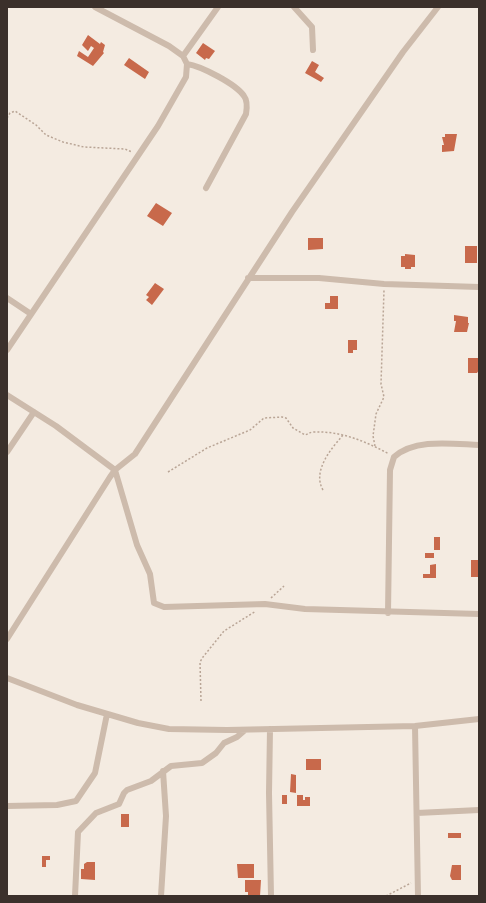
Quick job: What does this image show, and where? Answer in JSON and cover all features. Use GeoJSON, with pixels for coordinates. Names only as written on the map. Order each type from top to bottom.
{"type":"FeatureCollection","features":[{"type":"Feature","properties":{"kind":"street"},"geometry":{"type":"LineString","coordinates":[[7,350],[137,156],[186,77],[187,64],[183,56],[169,46],[95,7]]}},
{"type":"Feature","properties":{"kind":"street"},"geometry":{"type":"LineString","coordinates":[[183,56],[218,7]]}},
{"type":"Feature","properties":{"kind":"street"},"geometry":{"type":"LineString","coordinates":[[294,7],[312,27],[313,50]]}},
{"type":"Feature","properties":{"kind":"street"},"geometry":{"type":"LineString","coordinates":[[7,639],[115,470],[135,454],[140,447],[248,278],[381,84],[438,7]]}},
{"type":"Feature","properties":{"kind":"street"},"geometry":{"type":"LineString","coordinates":[[187,64],[206,70],[236,89],[245,96],[248,105],[246,114],[206,188]]}},
{"type":"Feature","properties":{"kind":"street"},"geometry":{"type":"LineString","coordinates":[[248,278],[319,278],[384,284],[479,287]]}},
{"type":"Feature","properties":{"kind":"street"},"geometry":{"type":"LineString","coordinates":[[7,298],[31,314]]}},
{"type":"Feature","properties":{"kind":"street"},"geometry":{"type":"LineString","coordinates":[[7,395],[56,426],[115,470],[136,545],[150,574],[155,604],[164,607],[192,608],[265,604],[305,609],[388,613],[479,614]]}},
{"type":"Feature","properties":{"kind":"street"},"geometry":{"type":"LineString","coordinates":[[7,452],[34,412]]}},
{"type":"Feature","properties":{"kind":"street"},"geometry":{"type":"LineString","coordinates":[[388,613],[390,470],[394,457],[405,449],[429,444],[479,445]]}},
{"type":"Feature","properties":{"kind":"street"},"geometry":{"type":"LineString","coordinates":[[7,678],[77,705],[138,723],[169,729],[246,730],[415,726],[479,719]]}},
{"type":"Feature","properties":{"kind":"street"},"geometry":{"type":"LineString","coordinates":[[7,806],[57,805],[76,801],[95,773],[107,714]]}},
{"type":"Feature","properties":{"kind":"street"},"geometry":{"type":"LineString","coordinates":[[415,726],[418,896]]}},
{"type":"Feature","properties":{"kind":"street"},"geometry":{"type":"LineString","coordinates":[[270,729],[269,793],[271,896]]}},
{"type":"Feature","properties":{"kind":"street"},"geometry":{"type":"LineString","coordinates":[[75,896],[78,832],[96,813],[119,804],[127,790],[151,781],[171,766],[202,763],[216,753],[224,743],[237,737],[246,730]]}},
{"type":"Feature","properties":{"kind":"street"},"geometry":{"type":"LineString","coordinates":[[161,896],[166,816],[163,771]]}},
{"type":"Feature","properties":{"kind":"street"},"geometry":{"type":"LineString","coordinates":[[417,813],[479,810]]}},
{"type":"Feature","properties":{"kind":"path"},"geometry":{"type":"LineString","coordinates":[[7,118],[10,112],[14,111],[46,135],[55,139],[84,147],[125,149],[137,156]]}},
{"type":"Feature","properties":{"kind":"path"},"geometry":{"type":"LineString","coordinates":[[375,446],[373,436],[376,414],[384,397],[381,380],[384,284]]}},
{"type":"Feature","properties":{"kind":"path"},"geometry":{"type":"LineString","coordinates":[[168,472],[208,448],[250,430],[264,418],[269,417],[286,418],[293,428],[305,435],[313,432],[358,438],[394,457]]}},
{"type":"Feature","properties":{"kind":"path"},"geometry":{"type":"LineString","coordinates":[[323,490],[320,483],[323,464],[343,435]]}},
{"type":"Feature","properties":{"kind":"path"},"geometry":{"type":"LineString","coordinates":[[201,701],[200,662],[203,657],[224,631],[248,617],[265,604],[284,586]]}},
{"type":"Feature","properties":{"kind":"path"},"geometry":{"type":"LineString","coordinates":[[386,896],[406,884],[418,882]]}},
{"type":"Feature","properties":{"kind":"building"},"geometry":{"type":"Polygon","coordinates":[[[88,35],[100,44],[101,42],[105,45],[104,53],[93,66],[77,56],[79,51],[88,57],[94,48],[91,46],[88,51],[82,45],[88,35]]]}},
{"type":"Feature","properties":{"kind":"building"},"geometry":{"type":"Polygon","coordinates":[[[203,43],[215,51],[209,59],[206,58],[205,60],[196,53],[203,43]]]}},
{"type":"Feature","properties":{"kind":"building"},"geometry":{"type":"Polygon","coordinates":[[[129,58],[149,72],[145,79],[124,65],[129,58]]]}},
{"type":"Feature","properties":{"kind":"building"},"geometry":{"type":"Polygon","coordinates":[[[312,61],[319,65],[315,72],[324,78],[321,82],[305,73],[312,61]]]}},
{"type":"Feature","properties":{"kind":"building"},"geometry":{"type":"Polygon","coordinates":[[[445,134],[457,134],[454,151],[442,152],[442,145],[444,145],[442,137],[445,137],[445,134]]]}},
{"type":"Feature","properties":{"kind":"building"},"geometry":{"type":"Polygon","coordinates":[[[156,203],[172,213],[163,226],[147,216],[156,203]]]}},
{"type":"Feature","properties":{"kind":"building"},"geometry":{"type":"Polygon","coordinates":[[[308,238],[323,238],[323,249],[308,250],[308,238]]]}},
{"type":"Feature","properties":{"kind":"building"},"geometry":{"type":"Polygon","coordinates":[[[465,246],[477,246],[477,263],[465,263],[465,246]]]}},
{"type":"Feature","properties":{"kind":"building"},"geometry":{"type":"Polygon","coordinates":[[[405,254],[415,255],[415,267],[405,269],[405,267],[401,267],[401,256],[405,256],[405,254]]]}},
{"type":"Feature","properties":{"kind":"building"},"geometry":{"type":"Polygon","coordinates":[[[155,283],[164,289],[152,305],[146,300],[149,297],[146,295],[155,283]]]}},
{"type":"Feature","properties":{"kind":"building"},"geometry":{"type":"Polygon","coordinates":[[[330,296],[338,296],[338,309],[325,309],[325,303],[330,303],[330,296]]]}},
{"type":"Feature","properties":{"kind":"building"},"geometry":{"type":"Polygon","coordinates":[[[454,315],[468,317],[469,323],[467,332],[454,332],[456,321],[454,321],[454,315]]]}},
{"type":"Feature","properties":{"kind":"building"},"geometry":{"type":"Polygon","coordinates":[[[348,340],[357,340],[357,350],[353,350],[353,353],[348,353],[348,340]]]}},
{"type":"Feature","properties":{"kind":"building"},"geometry":{"type":"Polygon","coordinates":[[[468,358],[478,358],[479,370],[477,373],[468,373],[468,358]]]}},
{"type":"Feature","properties":{"kind":"building"},"geometry":{"type":"Polygon","coordinates":[[[434,537],[440,537],[440,550],[434,550],[434,537]]]}},
{"type":"Feature","properties":{"kind":"building"},"geometry":{"type":"Polygon","coordinates":[[[425,553],[434,553],[434,558],[425,558],[425,553]]]}},
{"type":"Feature","properties":{"kind":"building"},"geometry":{"type":"Polygon","coordinates":[[[471,560],[479,560],[479,577],[471,577],[471,560]]]}},
{"type":"Feature","properties":{"kind":"building"},"geometry":{"type":"Polygon","coordinates":[[[436,564],[436,578],[423,578],[423,574],[430,574],[430,565],[436,564]]]}},
{"type":"Feature","properties":{"kind":"building"},"geometry":{"type":"Polygon","coordinates":[[[306,759],[321,759],[321,770],[306,770],[306,759]]]}},
{"type":"Feature","properties":{"kind":"building"},"geometry":{"type":"Polygon","coordinates":[[[291,774],[296,775],[296,793],[290,792],[291,774]]]}},
{"type":"Feature","properties":{"kind":"building"},"geometry":{"type":"Polygon","coordinates":[[[282,795],[287,795],[287,804],[282,804],[282,795]]]}},
{"type":"Feature","properties":{"kind":"building"},"geometry":{"type":"Polygon","coordinates":[[[297,795],[303,795],[303,800],[305,800],[305,797],[310,797],[310,806],[297,806],[297,795]]]}},
{"type":"Feature","properties":{"kind":"building"},"geometry":{"type":"Polygon","coordinates":[[[121,814],[129,814],[129,827],[121,827],[121,814]]]}},
{"type":"Feature","properties":{"kind":"building"},"geometry":{"type":"Polygon","coordinates":[[[448,833],[461,833],[461,838],[448,838],[448,833]]]}},
{"type":"Feature","properties":{"kind":"building"},"geometry":{"type":"Polygon","coordinates":[[[42,856],[50,856],[50,860],[46,860],[46,867],[42,867],[42,856]]]}},
{"type":"Feature","properties":{"kind":"building"},"geometry":{"type":"Polygon","coordinates":[[[87,862],[95,862],[95,880],[81,879],[81,869],[84,869],[84,864],[87,862]]]}},
{"type":"Feature","properties":{"kind":"building"},"geometry":{"type":"Polygon","coordinates":[[[237,864],[254,864],[254,878],[238,878],[237,864]]]}},
{"type":"Feature","properties":{"kind":"building"},"geometry":{"type":"Polygon","coordinates":[[[452,865],[461,865],[461,880],[452,880],[450,876],[452,865]]]}},
{"type":"Feature","properties":{"kind":"building"},"geometry":{"type":"Polygon","coordinates":[[[245,880],[261,880],[260,896],[248,896],[248,892],[245,892],[245,880]]]}}]}
